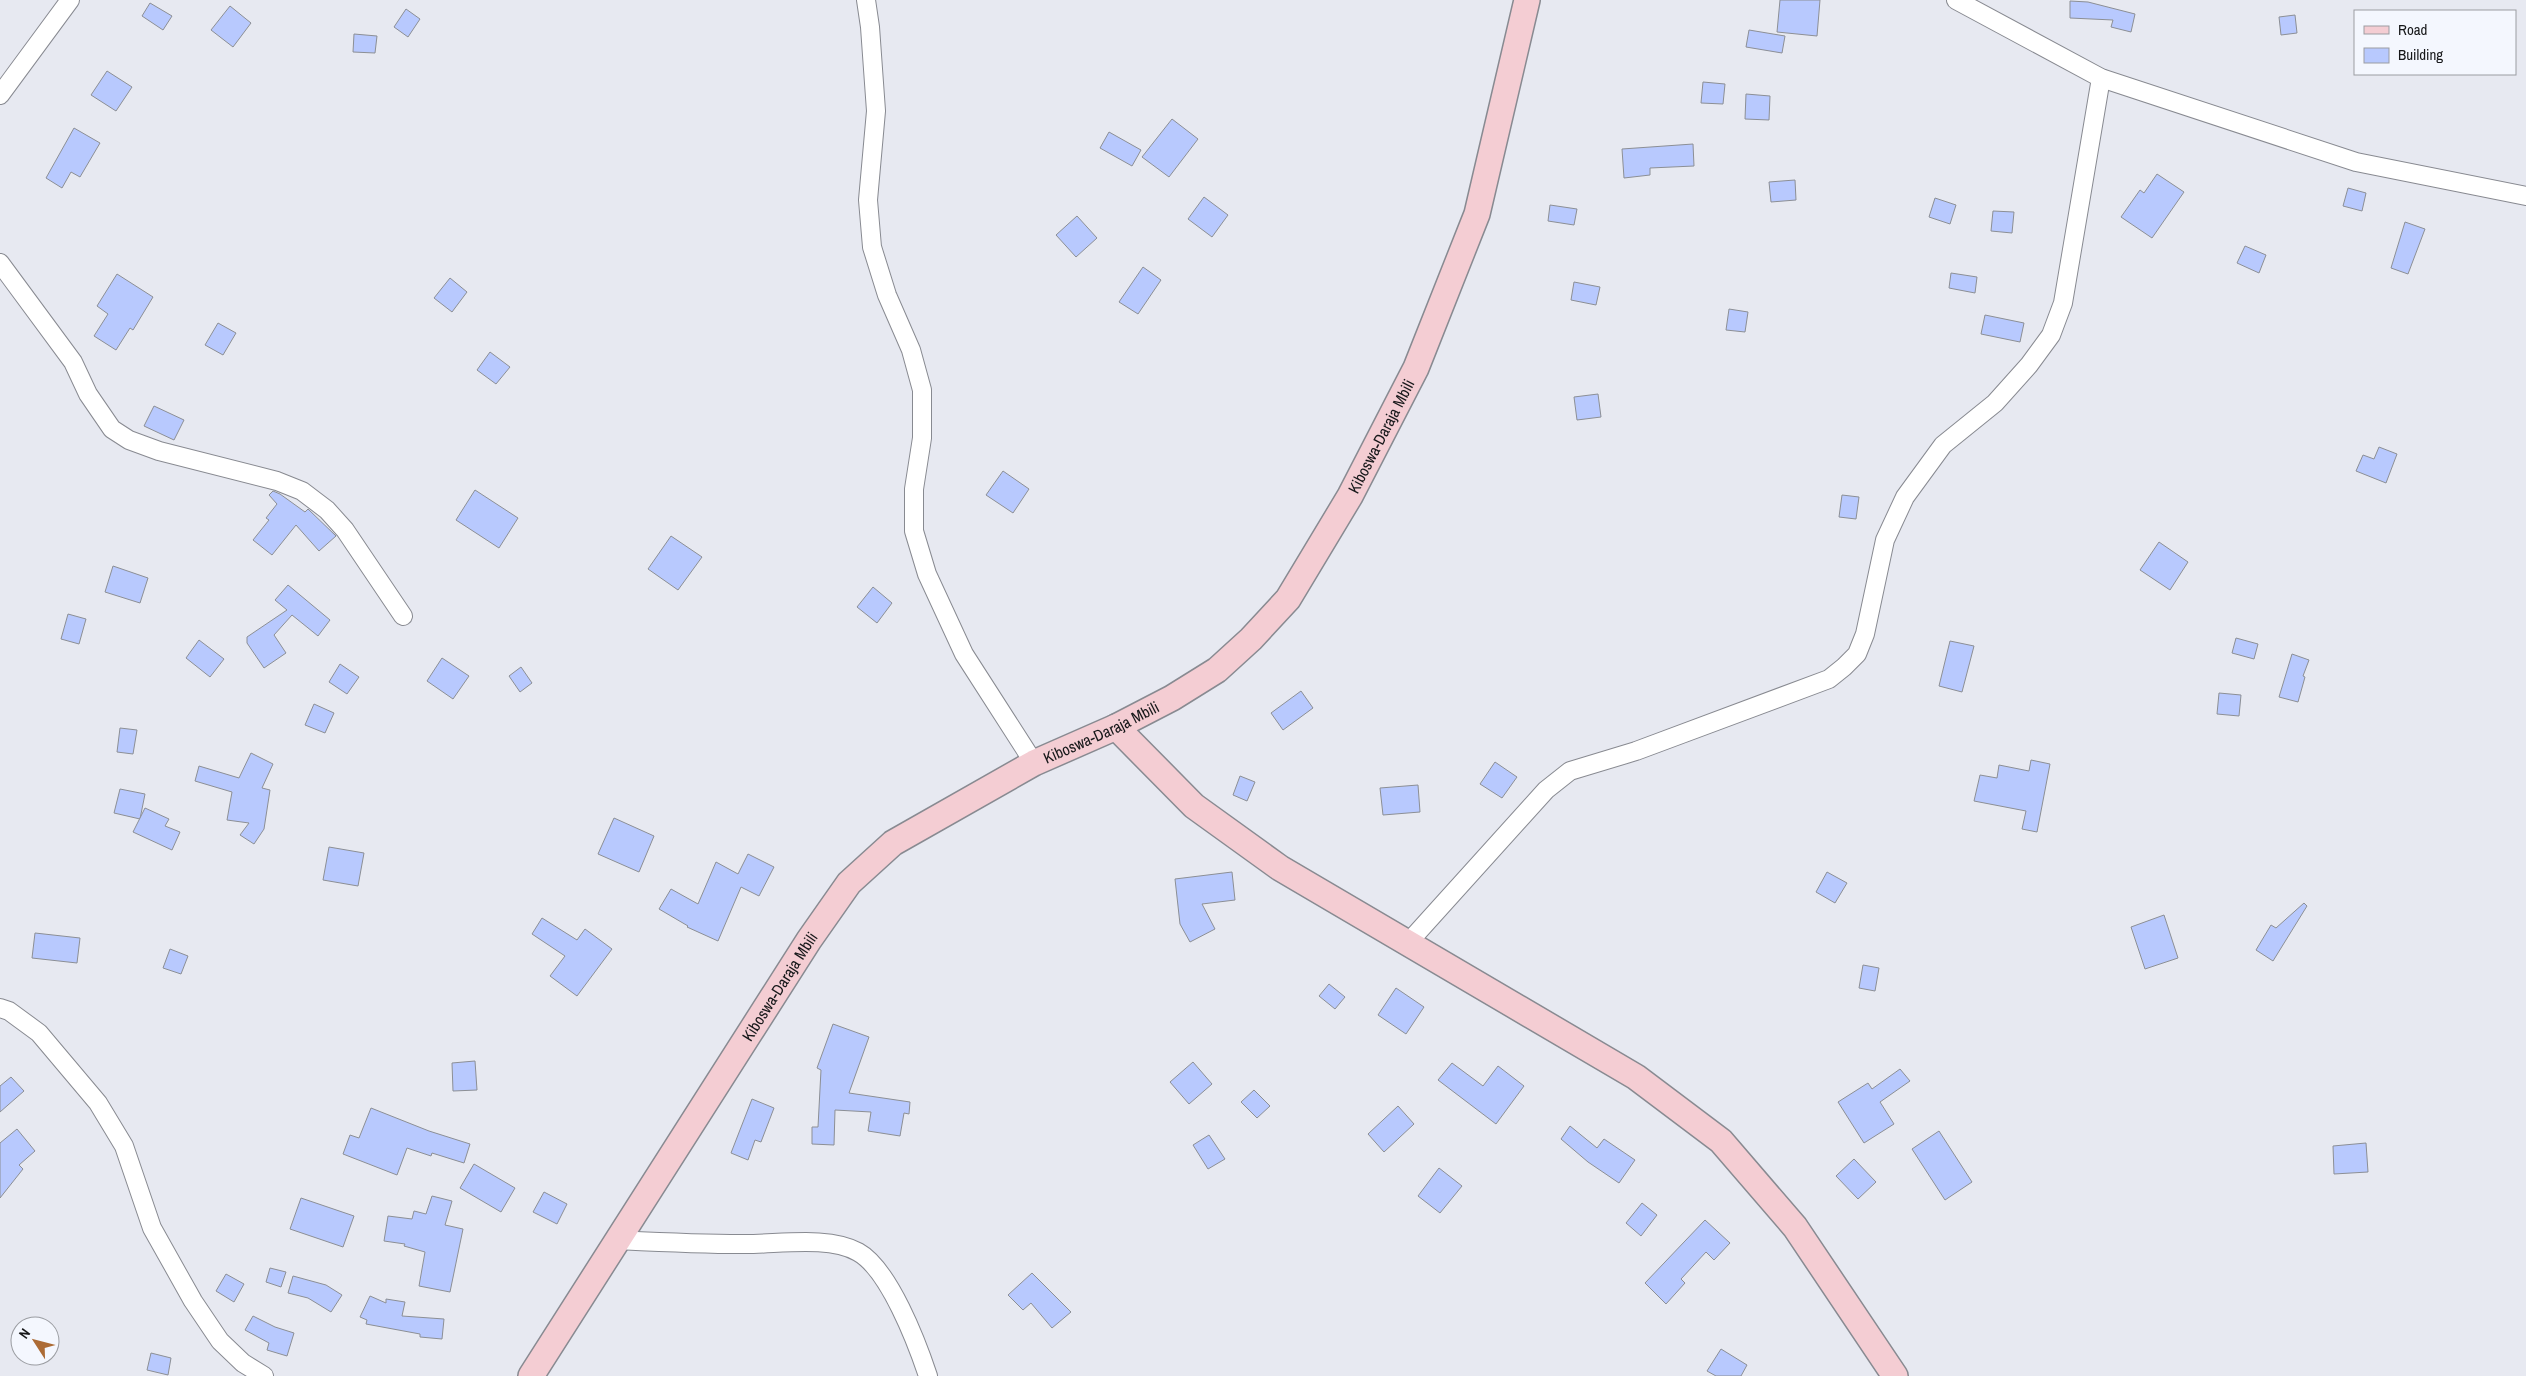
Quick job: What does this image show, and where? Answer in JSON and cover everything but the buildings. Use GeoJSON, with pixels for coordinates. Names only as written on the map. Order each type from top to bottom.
{"type":"FeatureCollection","features":[{"type":"Feature","properties":{"kind":"main road","name":"Kiboswa-Daraja Mbili"},"geometry":{"type":"LineString","coordinates":[[531,1376],[809,940],[849,883],[893,843],[1034,763],[1116,727],[1172,698],[1217,670],[1251,639],[1288,599],[1350,496],[1416,368],[1477,214],[1527,0]]}},
{"type":"Feature","properties":{"kind":"main road"},"geometry":{"type":"LineString","coordinates":[[1116,727],[1194,806],[1280,868],[1636,1077],[1721,1141],[1796,1228],[1895,1376]]}},
{"type":"Feature","properties":{"kind":"street"},"geometry":{"type":"LineString","coordinates":[[0,95],[70,0]]}},
{"type":"Feature","properties":{"kind":"street"},"geometry":{"type":"LineString","coordinates":[[866,0],[870,27],[876,111],[868,200],[872,247],[887,295],[911,350],[922,390],[922,438],[914,489],[914,531],[927,574],[964,654],[1034,763]]}},
{"type":"Feature","properties":{"kind":"street"},"geometry":{"type":"LineString","coordinates":[[1956,0],[2101,78],[2356,162],[2526,196]]}},
{"type":"Feature","properties":{"kind":"street"},"geometry":{"type":"LineString","coordinates":[[1407,944],[1546,790],[1570,771],[1636,751],[1828,679],[1857,654],[1865,634],[1885,540],[1905,497],[1943,445],[1995,403],[2029,365],[2051,335],[2064,295],[2101,78]]}},
{"type":"Feature","properties":{"kind":"street"},"geometry":{"type":"LineString","coordinates":[[0,263],[73,362],[88,394],[112,429],[129,440],[159,451],[277,481],[302,491],[327,510],[345,530],[403,616]]}},
{"type":"Feature","properties":{"kind":"street"},"geometry":{"type":"LineString","coordinates":[[0,1008],[9,1011],[39,1033],[98,1103],[124,1146],[152,1228],[193,1301],[220,1341],[243,1363],[264,1376]]}},
{"type":"Feature","properties":{"kind":"street"},"geometry":{"type":"LineString","coordinates":[[619,1240],[743,1244],[831,1243],[858,1252],[879,1271],[902,1310],[928,1376]]}}]}
